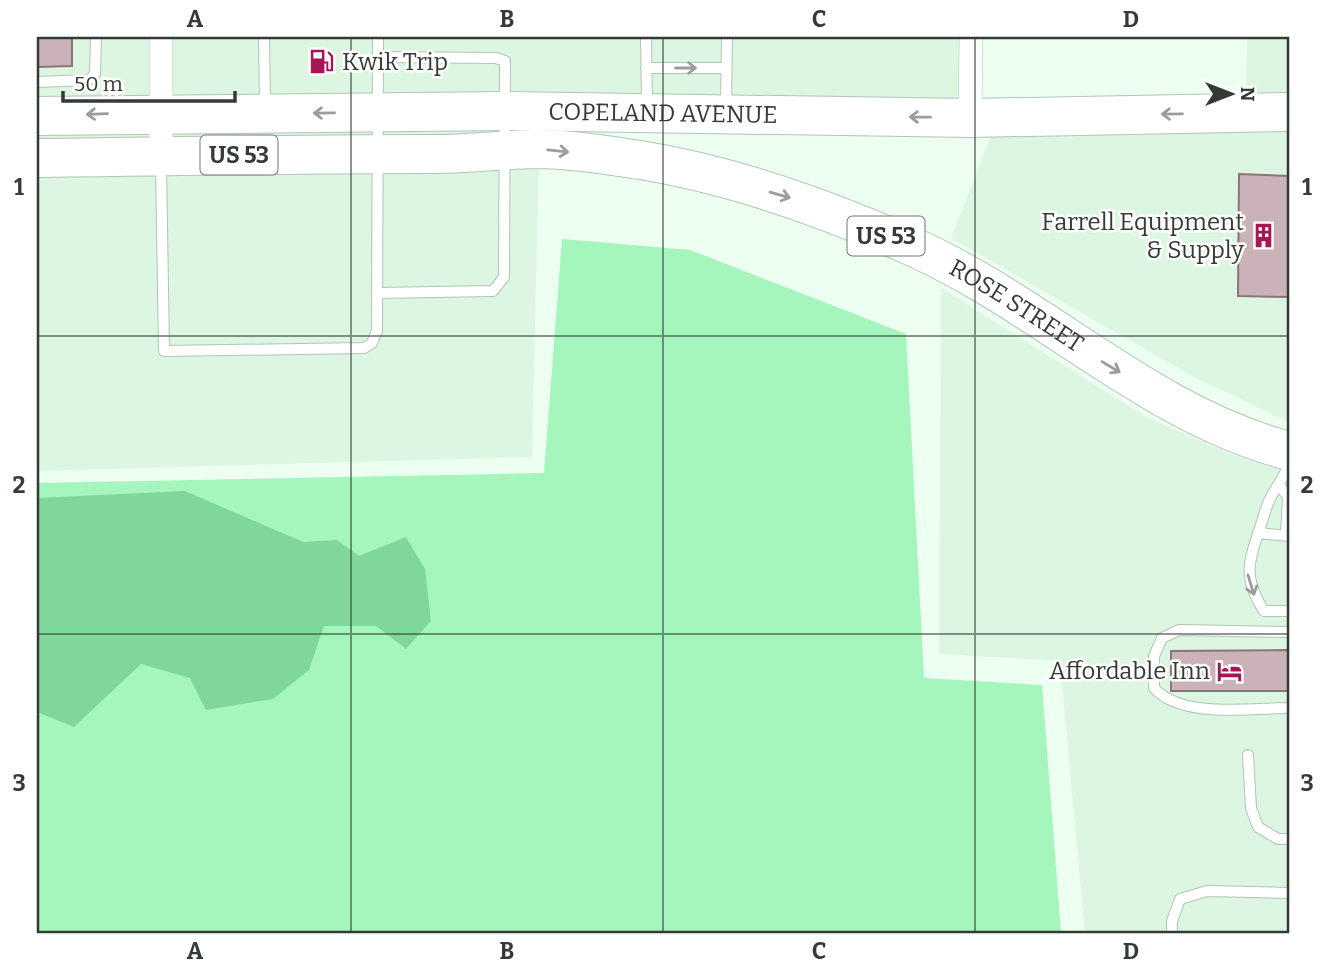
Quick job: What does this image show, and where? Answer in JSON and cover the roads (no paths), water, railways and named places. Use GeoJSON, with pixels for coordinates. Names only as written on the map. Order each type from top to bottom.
{"type":"FeatureCollection","features":[{"type":"Feature","properties":{"kind":"highway","name":"COPELAND AVENUE"},"geometry":{"type":"LineString","coordinates":[[37,116],[505,111],[970,118],[1289,112]]}},
{"type":"Feature","properties":{"kind":"highway","name":"ROSE STREET"},"geometry":{"type":"LineString","coordinates":[[377,154],[539,149],[640,160],[715,176],[814,205],[915,248],[1188,411],[1257,442],[1285,469]]}},
{"type":"Feature","properties":{"kind":"highway","name":"US 53"},"geometry":{"type":"LineString","coordinates":[[37,158],[377,154]]}},
{"type":"Feature","properties":{"kind":"street"},"geometry":{"type":"LineString","coordinates":[[160,37],[160,157]]}},
{"type":"Feature","properties":{"kind":"street"},"geometry":{"type":"LineString","coordinates":[[970,118],[971,37]]}},
{"type":"Feature","properties":{"kind":"lane"},"geometry":{"type":"LineString","coordinates":[[37,82],[89,80],[95,74],[96,37]]}},
{"type":"Feature","properties":{"kind":"lane"},"geometry":{"type":"LineString","coordinates":[[264,37],[265,113]]}},
{"type":"Feature","properties":{"kind":"lane"},"geometry":{"type":"LineString","coordinates":[[160,157],[164,351],[364,348],[372,343],[377,331],[378,37]]}},
{"type":"Feature","properties":{"kind":"lane"},"geometry":{"type":"LineString","coordinates":[[646,37],[647,112]]}},
{"type":"Feature","properties":{"kind":"lane"},"geometry":{"type":"LineString","coordinates":[[726,113],[727,37]]}},
{"type":"Feature","properties":{"kind":"lane"},"geometry":{"type":"LineString","coordinates":[[377,293],[493,291],[499,286],[504,277],[505,111],[505,61],[496,58],[378,57]]}},
{"type":"Feature","properties":{"kind":"lane"},"geometry":{"type":"LineString","coordinates":[[646,68],[726,68]]}},
{"type":"Feature","properties":{"kind":"lane"},"geometry":{"type":"LineString","coordinates":[[1289,464],[1271,495],[1251,548],[1248,573],[1255,596],[1264,611],[1289,611]]}},
{"type":"Feature","properties":{"kind":"lane"},"geometry":{"type":"LineString","coordinates":[[1258,533],[1288,536],[1285,469]]}},
{"type":"Feature","properties":{"kind":"lane"},"geometry":{"type":"LineString","coordinates":[[1289,632],[1180,630],[1162,638],[1154,656],[1154,688],[1163,699],[1188,708],[1289,708]]}},
{"type":"Feature","properties":{"kind":"lane"},"geometry":{"type":"LineString","coordinates":[[1248,755],[1251,807],[1258,827],[1278,839],[1289,839]]}},
{"type":"Feature","properties":{"kind":"lane"},"geometry":{"type":"LineString","coordinates":[[1172,933],[1172,921],[1180,899],[1207,891],[1289,893]]}},
{"type":"Feature","properties":{"kind":"place","name":"Kwik Trip"},"geometry":{"type":"Point","coordinates":[322,62]}},
{"type":"Feature","properties":{"kind":"place","name":"Farrell Equipment & Supply"},"geometry":{"type":"Point","coordinates":[1264,236]}},
{"type":"Feature","properties":{"kind":"place","name":"Affordable Inn"},"geometry":{"type":"Point","coordinates":[1230,671]}}]}
